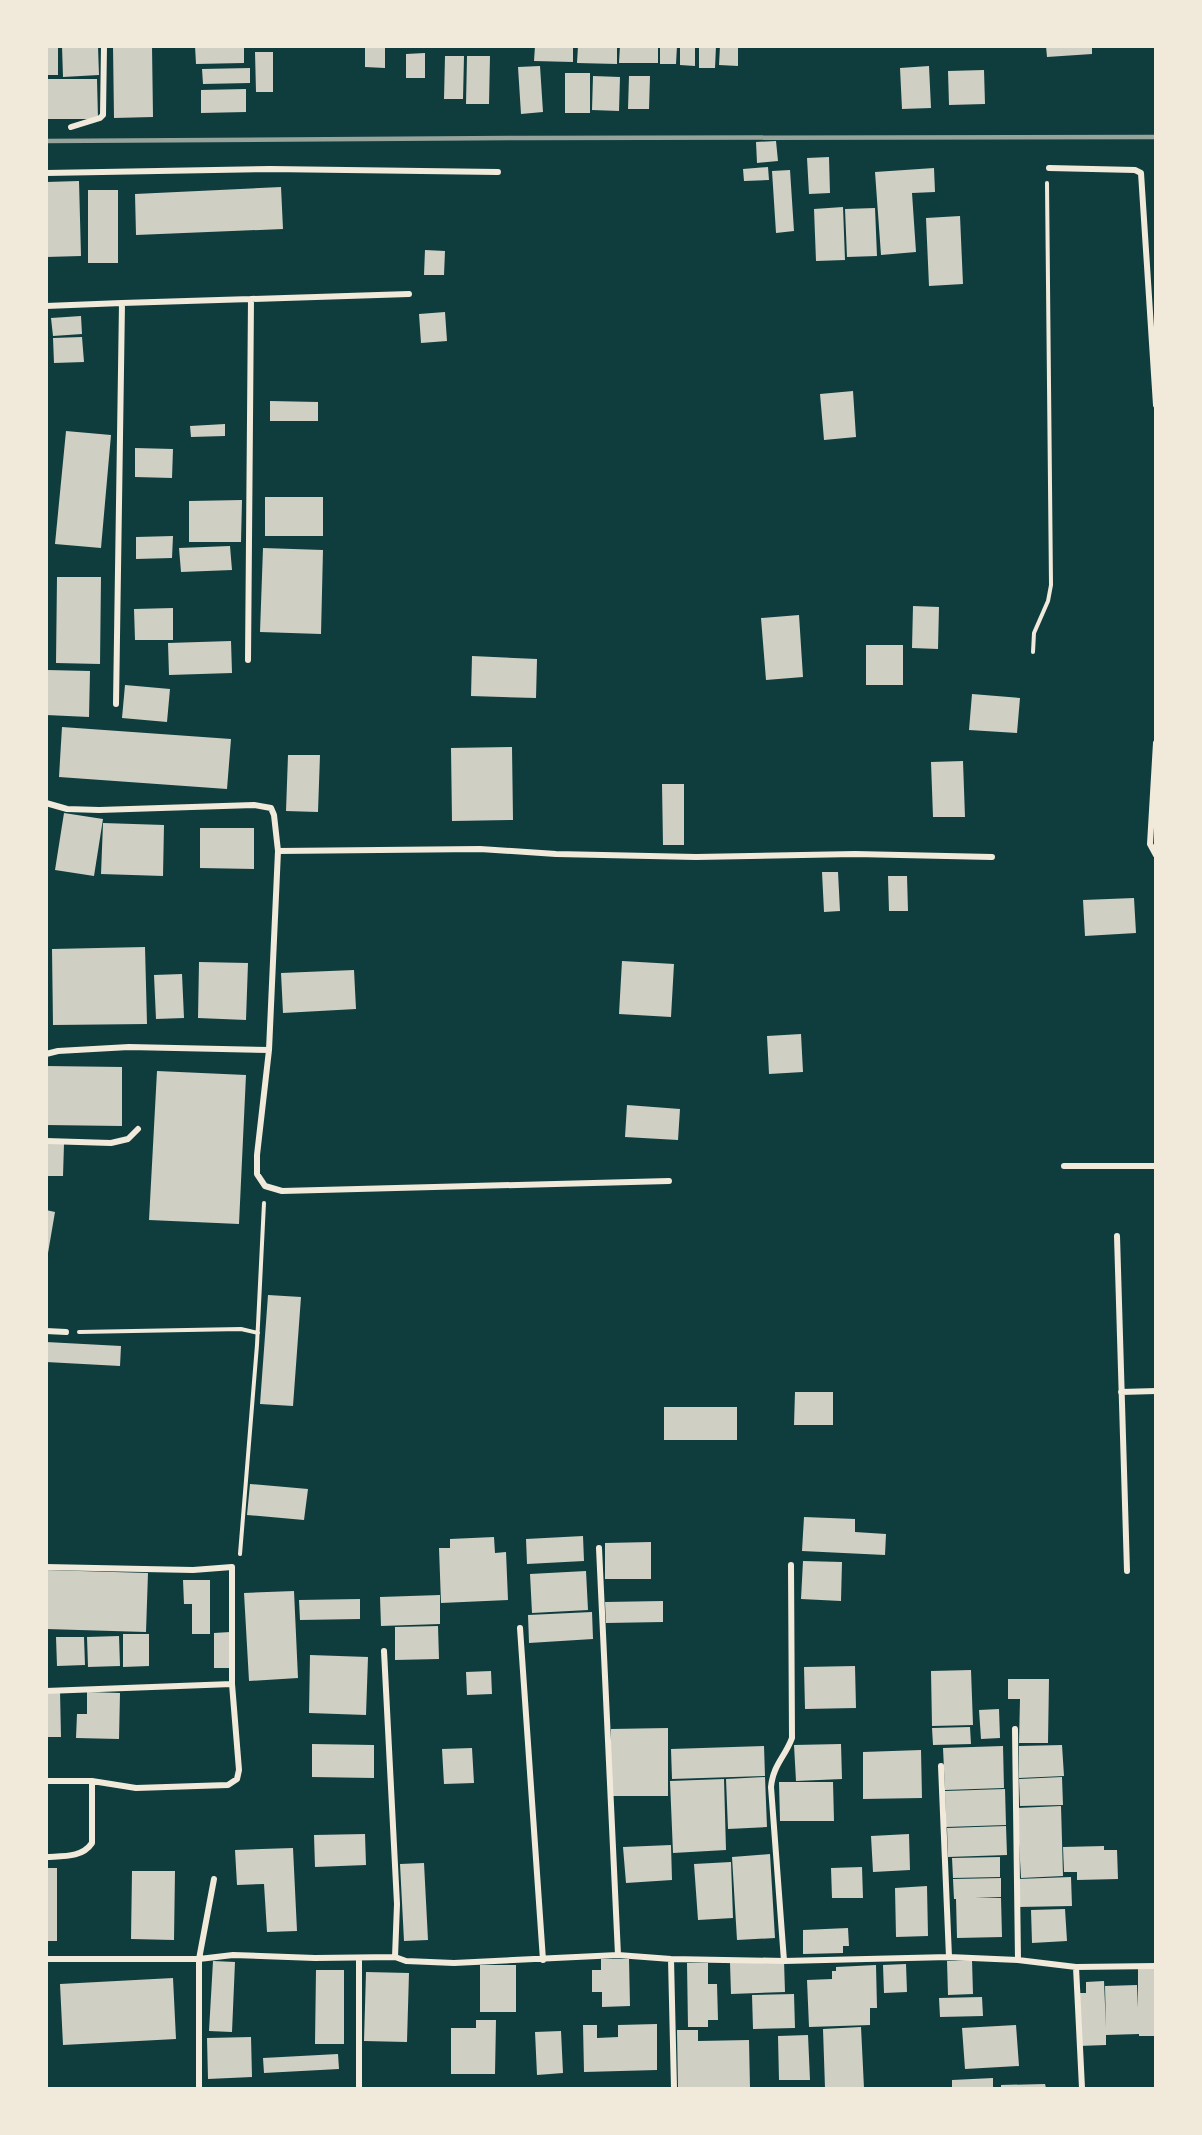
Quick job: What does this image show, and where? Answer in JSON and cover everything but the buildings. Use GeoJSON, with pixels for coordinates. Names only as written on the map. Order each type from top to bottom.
{"type":"FeatureCollection","features":[{"type":"Feature","properties":{"kind":"street"},"geometry":{"type":"LineString","coordinates":[[71,127],[103,115],[105,46]]}},
{"type":"Feature","properties":{"kind":"street"},"geometry":{"type":"LineString","coordinates":[[1049,168],[1135,170],[1141,174],[1155,405]]}},
{"type":"Feature","properties":{"kind":"street"},"geometry":{"type":"LineString","coordinates":[[46,173],[270,169],[498,172]]}},
{"type":"Feature","properties":{"kind":"street"},"geometry":{"type":"LineString","coordinates":[[46,306],[409,294]]}},
{"type":"Feature","properties":{"kind":"street"},"geometry":{"type":"LineString","coordinates":[[248,660],[251,299]]}},
{"type":"Feature","properties":{"kind":"street"},"geometry":{"type":"LineString","coordinates":[[116,704],[122,303]]}},
{"type":"Feature","properties":{"kind":"street"},"geometry":{"type":"LineString","coordinates":[[1155,743],[1150,844],[1155,855]]}},
{"type":"Feature","properties":{"kind":"street"},"geometry":{"type":"LineString","coordinates":[[46,803],[67,809],[99,810],[254,805],[271,808],[274,815],[278,851],[269,1050],[257,1155],[257,1174],[265,1186],[282,1191],[669,1181]]}},
{"type":"Feature","properties":{"kind":"street"},"geometry":{"type":"LineString","coordinates":[[278,851],[480,849],[556,854],[696,857],[855,854],[992,857]]}},
{"type":"Feature","properties":{"kind":"street"},"geometry":{"type":"LineString","coordinates":[[46,1054],[58,1051],[129,1047],[269,1050]]}},
{"type":"Feature","properties":{"kind":"street"},"geometry":{"type":"LineString","coordinates":[[46,1141],[111,1143],[128,1138],[138,1129]]}},
{"type":"Feature","properties":{"kind":"street"},"geometry":{"type":"LineString","coordinates":[[1064,1166],[1155,1166]]}},
{"type":"Feature","properties":{"kind":"street"},"geometry":{"type":"LineString","coordinates":[[1117,1236],[1127,1571]]}},
{"type":"Feature","properties":{"kind":"street"},"geometry":{"type":"LineString","coordinates":[[46,1331],[66,1332]]}},
{"type":"Feature","properties":{"kind":"street"},"geometry":{"type":"LineString","coordinates":[[1122,1392],[1155,1391]]}},
{"type":"Feature","properties":{"kind":"street"},"geometry":{"type":"LineString","coordinates":[[599,1548],[618,1955]]}},
{"type":"Feature","properties":{"kind":"street"},"geometry":{"type":"LineString","coordinates":[[784,1961],[771,1787],[776,1765],[787,1752],[793,1730],[791,1565]]}},
{"type":"Feature","properties":{"kind":"street"},"geometry":{"type":"LineString","coordinates":[[46,1567],[193,1570],[232,1568],[232,1684],[239,1770],[237,1779],[228,1785],[136,1788],[93,1781],[46,1780]]}},
{"type":"Feature","properties":{"kind":"street"},"geometry":{"type":"LineString","coordinates":[[520,1628],[543,1960]]}},
{"type":"Feature","properties":{"kind":"street"},"geometry":{"type":"LineString","coordinates":[[384,1651],[397,1904],[394,1957]]}},
{"type":"Feature","properties":{"kind":"street"},"geometry":{"type":"LineString","coordinates":[[46,1691],[232,1684]]}},
{"type":"Feature","properties":{"kind":"street"},"geometry":{"type":"LineString","coordinates":[[1015,1729],[1018,1960]]}},
{"type":"Feature","properties":{"kind":"street"},"geometry":{"type":"LineString","coordinates":[[941,1767],[949,1957]]}},
{"type":"Feature","properties":{"kind":"street"},"geometry":{"type":"LineString","coordinates":[[46,1857],[78,1854],[88,1848],[92,1842],[93,1781]]}},
{"type":"Feature","properties":{"kind":"street"},"geometry":{"type":"LineString","coordinates":[[199,2088],[199,1959],[214,1879]]}},
{"type":"Feature","properties":{"kind":"street"},"geometry":{"type":"LineString","coordinates":[[46,1959],[199,1959],[233,1955],[394,1957],[406,1961],[454,1964],[618,1955],[671,1959],[784,1961],[949,1957],[1018,1960],[1076,1967],[1155,1966]]}},
{"type":"Feature","properties":{"kind":"street"},"geometry":{"type":"LineString","coordinates":[[359,1958],[359,2088]]}},
{"type":"Feature","properties":{"kind":"street"},"geometry":{"type":"LineString","coordinates":[[671,1959],[674,2088]]}},
{"type":"Feature","properties":{"kind":"street"},"geometry":{"type":"LineString","coordinates":[[1076,1967],[1082,2088]]}},
{"type":"Feature","properties":{"kind":"path"},"geometry":{"type":"LineString","coordinates":[[1033,652],[1034,633],[1048,601],[1051,585],[1047,182],[1049,168]]}},
{"type":"Feature","properties":{"kind":"path"},"geometry":{"type":"LineString","coordinates":[[232,1568],[242,1550],[258,1333],[265,1186]]}},
{"type":"Feature","properties":{"kind":"path"},"geometry":{"type":"LineString","coordinates":[[66,1332],[242,1329],[258,1333]]}},
{"type":"Feature","properties":{"kind":"railway"},"geometry":{"type":"LineString","coordinates":[[46,141],[1156,137]]}}]}
